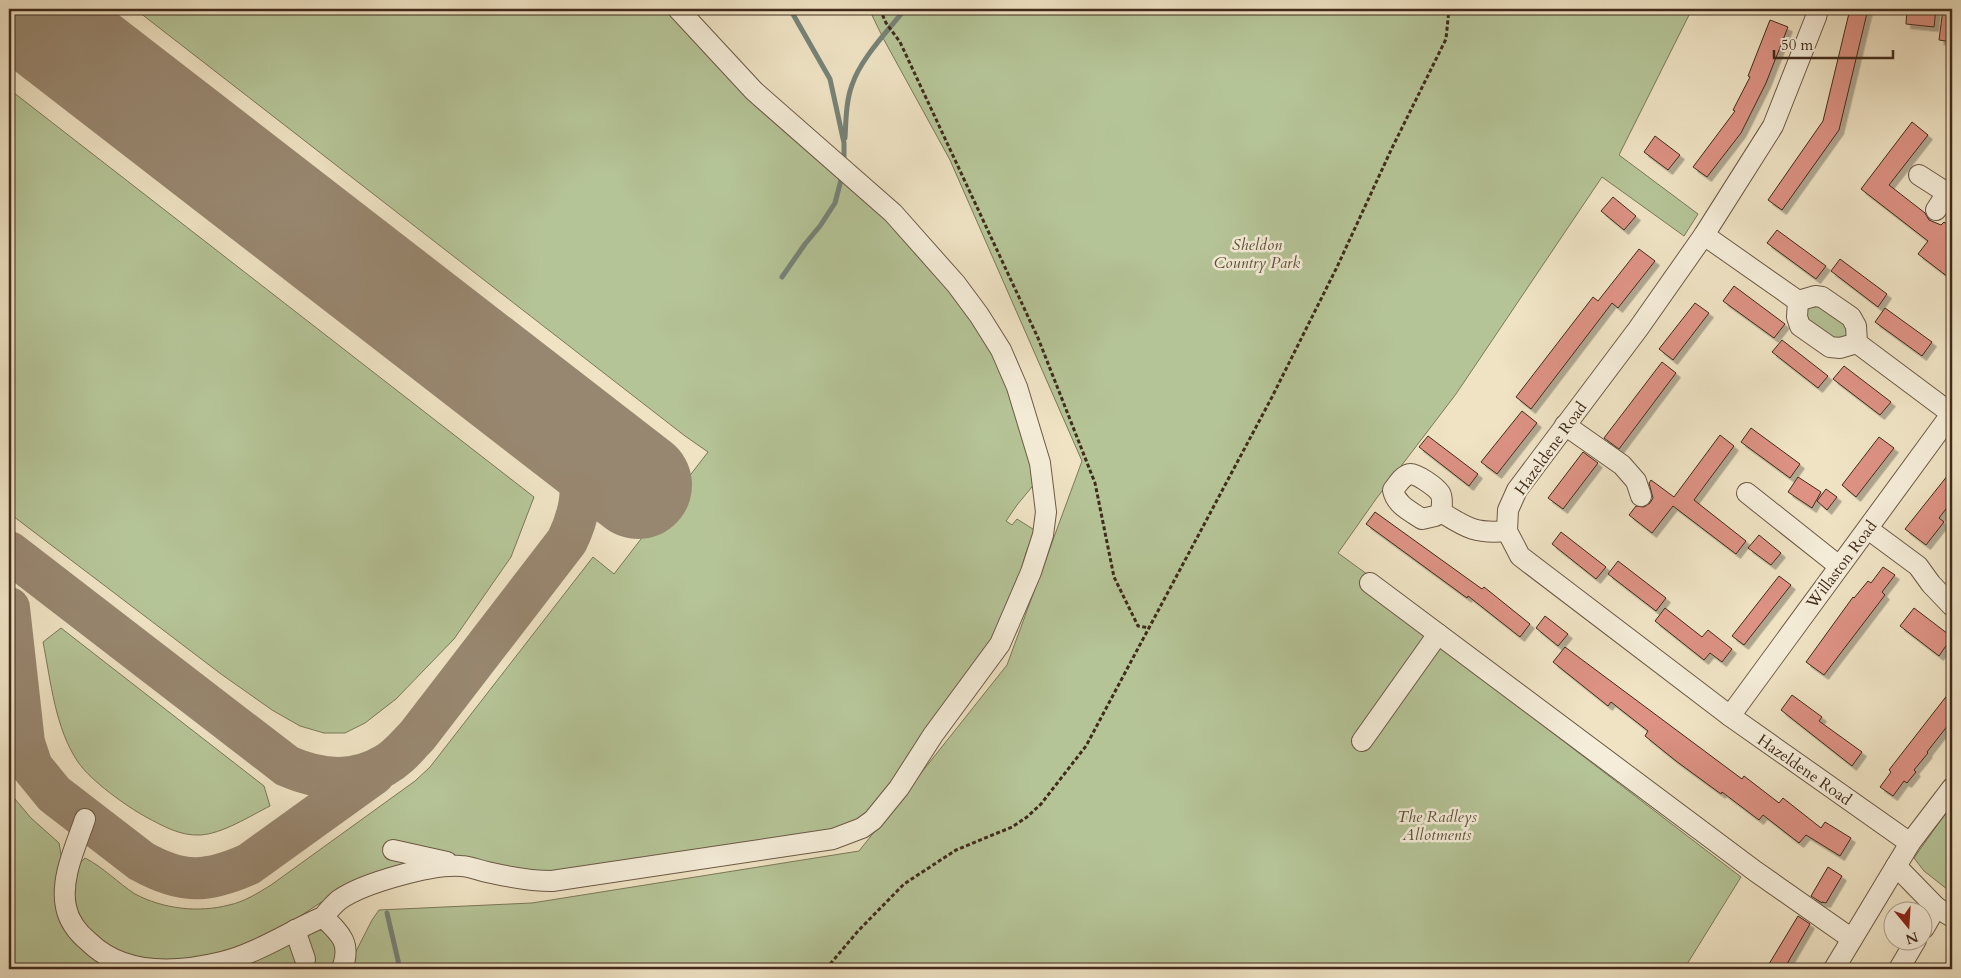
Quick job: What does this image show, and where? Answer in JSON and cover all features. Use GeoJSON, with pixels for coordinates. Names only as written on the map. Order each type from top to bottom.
{"type":"FeatureCollection","features":[{"type":"Feature","properties":{"kind":"street"},"geometry":{"type":"LineString","coordinates":[[393,850],[516,878],[552,881],[833,840],[848,835],[873,820],[887,803],[933,735],[1000,644],[1031,572],[1043,535],[1045,522],[1045,498],[1040,463],[1008,364],[994,337],[933,256],[893,214],[754,90],[678,9]]}},
{"type":"Feature","properties":{"kind":"street","name":"Hazeldene Road"},"geometry":{"type":"LineString","coordinates":[[1818,9],[1773,126],[1704,235],[1517,490],[1508,510],[1507,531],[1520,556],[1730,716],[1910,843]]}},
{"type":"Feature","properties":{"kind":"street"},"geometry":{"type":"LineString","coordinates":[[1919,175],[1950,190],[1936,210]]}},
{"type":"Feature","properties":{"kind":"street"},"geometry":{"type":"LineString","coordinates":[[1704,235],[1798,301]]}},
{"type":"Feature","properties":{"kind":"street"},"geometry":{"type":"LineString","coordinates":[[1798,301],[1815,296],[1822,297],[1851,317],[1856,326],[1857,343]]}},
{"type":"Feature","properties":{"kind":"street"},"geometry":{"type":"LineString","coordinates":[[1798,301],[1797,317],[1800,326],[1830,347],[1840,348],[1857,343]]}},
{"type":"Feature","properties":{"kind":"street"},"geometry":{"type":"LineString","coordinates":[[1857,343],[1952,413]]}},
{"type":"Feature","properties":{"kind":"street","name":"Willaston Road"},"geometry":{"type":"LineString","coordinates":[[1730,716],[1952,413]]}},
{"type":"Feature","properties":{"kind":"street"},"geometry":{"type":"LineString","coordinates":[[1565,426],[1622,465],[1636,480],[1641,496]]}},
{"type":"Feature","properties":{"kind":"street"},"geometry":{"type":"LineString","coordinates":[[1747,493],[1839,566]]}},
{"type":"Feature","properties":{"kind":"street"},"geometry":{"type":"LineString","coordinates":[[1441,512],[1468,529],[1490,532],[1507,531]]}},
{"type":"Feature","properties":{"kind":"street"},"geometry":{"type":"LineString","coordinates":[[1868,529],[1918,566],[1931,584],[1952,606]]}},
{"type":"Feature","properties":{"kind":"street"},"geometry":{"type":"LineString","coordinates":[[1370,583],[1747,866],[1852,939]]}},
{"type":"Feature","properties":{"kind":"street"},"geometry":{"type":"LineString","coordinates":[[1362,741],[1438,634]]}},
{"type":"Feature","properties":{"kind":"street"},"geometry":{"type":"LineString","coordinates":[[1834,969],[1910,843],[1952,788]]}},
{"type":"Feature","properties":{"kind":"street"},"geometry":{"type":"LineString","coordinates":[[85,819],[70,864],[65,898],[69,917],[82,936],[105,955],[118,963],[150,969],[224,966],[323,917],[340,900],[360,889],[416,872],[439,867],[462,866]]}},
{"type":"Feature","properties":{"kind":"street"},"geometry":{"type":"LineString","coordinates":[[1896,866],[1944,912],[1934,920]]}},
{"type":"Feature","properties":{"kind":"street"},"geometry":{"type":"LineString","coordinates":[[323,917],[342,935],[345,954],[342,969]]}},
{"type":"Feature","properties":{"kind":"street"},"geometry":{"type":"LineString","coordinates":[[295,930],[305,959]]}},
{"type":"Feature","properties":{"kind":"street"},"geometry":{"type":"LineString","coordinates":[[1898,969],[1910,950]]}},
{"type":"Feature","properties":{"kind":"path"},"geometry":{"type":"LineString","coordinates":[[880,9],[886,23],[900,42],[1038,338],[1095,484],[1114,577],[1138,626],[1150,628]]}},
{"type":"Feature","properties":{"kind":"path"},"geometry":{"type":"LineString","coordinates":[[826,969],[858,931],[904,884],[956,850],[1012,828],[1027,817],[1041,804],[1086,746],[1272,397],[1337,267],[1392,148],[1446,39],[1449,9]]}},
{"type":"Feature","properties":{"kind":"green space"},"geometry":{"type":"Polygon","coordinates":[[[135,9],[671,9],[923,253],[996,351],[1036,482],[1006,521],[1012,525],[1017,519],[1036,531],[1027,550],[1003,630],[885,798],[851,828],[626,862],[596,864],[556,876],[471,863],[323,901],[269,937],[219,956],[161,963],[112,952],[78,919],[72,895],[80,863],[85,858],[135,894],[157,903],[193,909],[206,909],[235,904],[271,885],[415,781],[430,767],[593,557],[614,574],[708,452],[135,9]]]}},
{"type":"Feature","properties":{"kind":"green space","name":"Sheldon Country Park"},"geometry":{"type":"Polygon","coordinates":[[[869,9],[1692,9],[1619,155],[1698,214],[1684,236],[1602,177],[1456,394],[1376,499],[1338,553],[1423,615],[1426,636],[1741,877],[1684,969],[347,969],[379,910],[532,903],[859,851],[1007,665],[1082,461],[950,160],[869,9]]]}},
{"type":"Feature","properties":{"kind":"green space"},"geometry":{"type":"Polygon","coordinates":[[[9,89],[534,497],[511,557],[454,639],[396,699],[365,723],[345,733],[324,733],[300,726],[272,710],[221,674],[9,513],[9,89]]]}},
{"type":"Feature","properties":{"kind":"green space"},"geometry":{"type":"Polygon","coordinates":[[[1818,303],[1850,326],[1850,335],[1838,343],[1805,322],[1807,310],[1818,303]]]}},
{"type":"Feature","properties":{"kind":"green space"},"geometry":{"type":"Polygon","coordinates":[[[61,628],[264,786],[270,806],[236,824],[209,834],[193,835],[172,830],[159,824],[119,800],[100,785],[78,762],[70,749],[55,704],[43,642],[61,628]]]}},
{"type":"Feature","properties":{"kind":"green space"},"geometry":{"type":"Polygon","coordinates":[[[9,792],[31,818],[59,843],[62,860],[62,912],[127,969],[9,969],[9,792]]]}},
{"type":"Feature","properties":{"kind":"green space"},"geometry":{"type":"Polygon","coordinates":[[[1952,804],[1952,893],[1924,871],[1914,858],[1952,804]]]}},
{"type":"Feature","properties":{"kind":"green space"},"geometry":{"type":"Polygon","coordinates":[[[312,931],[343,933],[334,969],[195,969],[312,931]]]}},
{"type":"Feature","properties":{"kind":"building"},"geometry":{"type":"Polygon","coordinates":[[[1850,9],[1868,9],[1839,130],[1782,210],[1768,200],[1823,121],[1850,9]]]}},
{"type":"Feature","properties":{"kind":"building"},"geometry":{"type":"Polygon","coordinates":[[[1907,9],[1936,9],[1934,27],[1906,24],[1907,9]]]}},
{"type":"Feature","properties":{"kind":"building"},"geometry":{"type":"Polygon","coordinates":[[[1943,9],[1952,9],[1952,42],[1939,40],[1943,9]]]}},
{"type":"Feature","properties":{"kind":"building"},"geometry":{"type":"Polygon","coordinates":[[[1770,20],[1788,27],[1766,83],[1741,133],[1707,177],[1693,167],[1735,111],[1733,110],[1750,77],[1748,76],[1770,20]]]}},
{"type":"Feature","properties":{"kind":"building"},"geometry":{"type":"Polygon","coordinates":[[[1912,122],[1928,135],[1889,185],[1925,213],[1929,220],[1941,225],[1944,222],[1952,228],[1952,280],[1918,254],[1928,241],[1861,189],[1912,122]]]}},
{"type":"Feature","properties":{"kind":"building"},"geometry":{"type":"Polygon","coordinates":[[[1655,136],[1680,155],[1668,170],[1644,152],[1655,136]]]}},
{"type":"Feature","properties":{"kind":"building"},"geometry":{"type":"Polygon","coordinates":[[[1613,197],[1636,216],[1624,230],[1601,211],[1613,197]]]}},
{"type":"Feature","properties":{"kind":"building"},"geometry":{"type":"Polygon","coordinates":[[[1777,230],[1826,266],[1816,279],[1767,243],[1777,230]]]}},
{"type":"Feature","properties":{"kind":"building"},"geometry":{"type":"Polygon","coordinates":[[[1639,249],[1655,261],[1618,308],[1612,303],[1531,409],[1516,397],[1593,297],[1598,301],[1639,249]]]}},
{"type":"Feature","properties":{"kind":"building"},"geometry":{"type":"Polygon","coordinates":[[[1840,259],[1887,294],[1878,307],[1831,271],[1840,259]]]}},
{"type":"Feature","properties":{"kind":"building"},"geometry":{"type":"Polygon","coordinates":[[[1734,286],[1785,324],[1774,338],[1723,301],[1734,286]]]}},
{"type":"Feature","properties":{"kind":"building"},"geometry":{"type":"Polygon","coordinates":[[[1695,303],[1709,313],[1673,360],[1659,349],[1695,303]]]}},
{"type":"Feature","properties":{"kind":"building"},"geometry":{"type":"Polygon","coordinates":[[[1885,308],[1932,342],[1922,356],[1875,322],[1885,308]]]}},
{"type":"Feature","properties":{"kind":"building"},"geometry":{"type":"Polygon","coordinates":[[[1782,340],[1828,376],[1818,388],[1772,352],[1782,340]]]}},
{"type":"Feature","properties":{"kind":"building"},"geometry":{"type":"Polygon","coordinates":[[[1662,362],[1676,373],[1619,449],[1604,438],[1662,362]]]}},
{"type":"Feature","properties":{"kind":"building"},"geometry":{"type":"Polygon","coordinates":[[[1844,366],[1891,402],[1880,415],[1833,379],[1844,366]]]}},
{"type":"Feature","properties":{"kind":"building"},"geometry":{"type":"Polygon","coordinates":[[[1522,411],[1537,423],[1497,474],[1481,462],[1522,411]]]}},
{"type":"Feature","properties":{"kind":"building"},"geometry":{"type":"Polygon","coordinates":[[[1751,428],[1800,464],[1790,478],[1741,442],[1751,428]]]}},
{"type":"Feature","properties":{"kind":"building"},"geometry":{"type":"Polygon","coordinates":[[[1720,435],[1734,446],[1694,500],[1746,541],[1736,554],[1673,506],[1652,533],[1629,515],[1636,506],[1644,507],[1650,503],[1653,498],[1649,483],[1651,480],[1674,497],[1720,435]]]}},
{"type":"Feature","properties":{"kind":"building"},"geometry":{"type":"Polygon","coordinates":[[[1428,436],[1478,474],[1469,486],[1419,447],[1428,436]]]}},
{"type":"Feature","properties":{"kind":"building"},"geometry":{"type":"Polygon","coordinates":[[[1879,437],[1894,448],[1856,497],[1842,485],[1879,437]]]}},
{"type":"Feature","properties":{"kind":"building"},"geometry":{"type":"Polygon","coordinates":[[[1583,452],[1598,463],[1563,509],[1548,498],[1583,452]]]}},
{"type":"Feature","properties":{"kind":"building"},"geometry":{"type":"Polygon","coordinates":[[[1952,470],[1952,501],[1939,518],[1944,522],[1926,545],[1905,529],[1952,470]]]}},
{"type":"Feature","properties":{"kind":"building"},"geometry":{"type":"Polygon","coordinates":[[[1798,477],[1821,492],[1812,508],[1788,492],[1798,477]]]}},
{"type":"Feature","properties":{"kind":"building"},"geometry":{"type":"Polygon","coordinates":[[[1826,489],[1837,497],[1827,510],[1817,501],[1826,489]]]}},
{"type":"Feature","properties":{"kind":"building"},"geometry":{"type":"Polygon","coordinates":[[[1375,512],[1482,589],[1484,587],[1530,624],[1520,637],[1468,596],[1467,598],[1366,524],[1375,512]]]}},
{"type":"Feature","properties":{"kind":"building"},"geometry":{"type":"Polygon","coordinates":[[[1561,532],[1606,567],[1596,579],[1552,544],[1561,532]]]}},
{"type":"Feature","properties":{"kind":"building"},"geometry":{"type":"Polygon","coordinates":[[[1759,535],[1781,553],[1771,565],[1748,548],[1759,535]]]}},
{"type":"Feature","properties":{"kind":"building"},"geometry":{"type":"Polygon","coordinates":[[[1618,561],[1666,598],[1656,611],[1608,574],[1618,561]]]}},
{"type":"Feature","properties":{"kind":"building"},"geometry":{"type":"Polygon","coordinates":[[[1883,567],[1895,575],[1882,592],[1885,595],[1824,675],[1806,662],[1853,597],[1868,581],[1871,583],[1883,567]]]}},
{"type":"Feature","properties":{"kind":"building"},"geometry":{"type":"Polygon","coordinates":[[[1779,576],[1791,585],[1744,645],[1732,636],[1779,576]]]}},
{"type":"Feature","properties":{"kind":"building"},"geometry":{"type":"Polygon","coordinates":[[[1665,608],[1702,637],[1708,630],[1732,649],[1722,662],[1710,653],[1704,660],[1655,621],[1665,608]]]}},
{"type":"Feature","properties":{"kind":"building"},"geometry":{"type":"Polygon","coordinates":[[[1914,608],[1952,637],[1939,656],[1900,626],[1914,608]]]}},
{"type":"Feature","properties":{"kind":"building"},"geometry":{"type":"Polygon","coordinates":[[[1545,616],[1568,634],[1558,646],[1536,628],[1545,616]]]}},
{"type":"Feature","properties":{"kind":"building"},"geometry":{"type":"Polygon","coordinates":[[[1565,647],[1742,779],[1744,776],[1779,803],[1783,798],[1821,828],[1825,822],[1851,838],[1840,856],[1806,835],[1799,843],[1763,815],[1759,820],[1676,761],[1645,736],[1648,731],[1611,702],[1608,706],[1553,662],[1565,647]]]}},
{"type":"Feature","properties":{"kind":"building"},"geometry":{"type":"Polygon","coordinates":[[[1952,689],[1952,720],[1914,770],[1916,772],[1907,783],[1904,781],[1893,796],[1880,787],[1891,772],[1889,770],[1952,689]]]}},
{"type":"Feature","properties":{"kind":"building"},"geometry":{"type":"Polygon","coordinates":[[[1792,695],[1822,717],[1819,721],[1862,752],[1852,766],[1781,710],[1792,695]]]}},
{"type":"Feature","properties":{"kind":"building"},"geometry":{"type":"Polygon","coordinates":[[[1828,867],[1842,876],[1826,903],[1822,903],[1811,896],[1828,867]]]}},
{"type":"Feature","properties":{"kind":"building"},"geometry":{"type":"Polygon","coordinates":[[[1798,916],[1810,924],[1784,969],[1766,969],[1798,916]]]}},
{"type":"Feature","properties":{"kind":"waterway"},"geometry":{"type":"LineString","coordinates":[[790,9],[830,79],[844,143],[844,163]]}},
{"type":"Feature","properties":{"kind":"waterway"},"geometry":{"type":"LineString","coordinates":[[845,138],[849,98],[856,75],[868,55],[905,9]]}},
{"type":"Feature","properties":{"kind":"waterway"},"geometry":{"type":"LineString","coordinates":[[782,277],[835,203],[842,176]]}},
{"type":"Feature","properties":{"kind":"waterway"},"geometry":{"type":"LineString","coordinates":[[387,913],[400,969]]}},
{"type":"Feature","properties":{"kind":"taxiway"},"geometry":{"type":"LineString","coordinates":[[9,552],[287,766],[324,777],[336,778],[361,775],[390,762],[417,736],[567,541],[578,511],[581,482],[575,453],[560,424]]}},
{"type":"Feature","properties":{"kind":"taxiway"},"geometry":{"type":"LineString","coordinates":[[9,608],[24,743],[32,767],[54,794],[141,861],[156,869],[169,874],[195,878],[220,875],[249,864],[374,774]]}},
{"type":"Feature","properties":{"kind":"runway"},"geometry":{"type":"LineString","coordinates":[[23,9],[638,485]]}},
{"type":"Feature","properties":{"kind":"park label","name":"The Radleys Allotments"},"geometry":{"type":"Point","coordinates":[1437,825]}}]}
